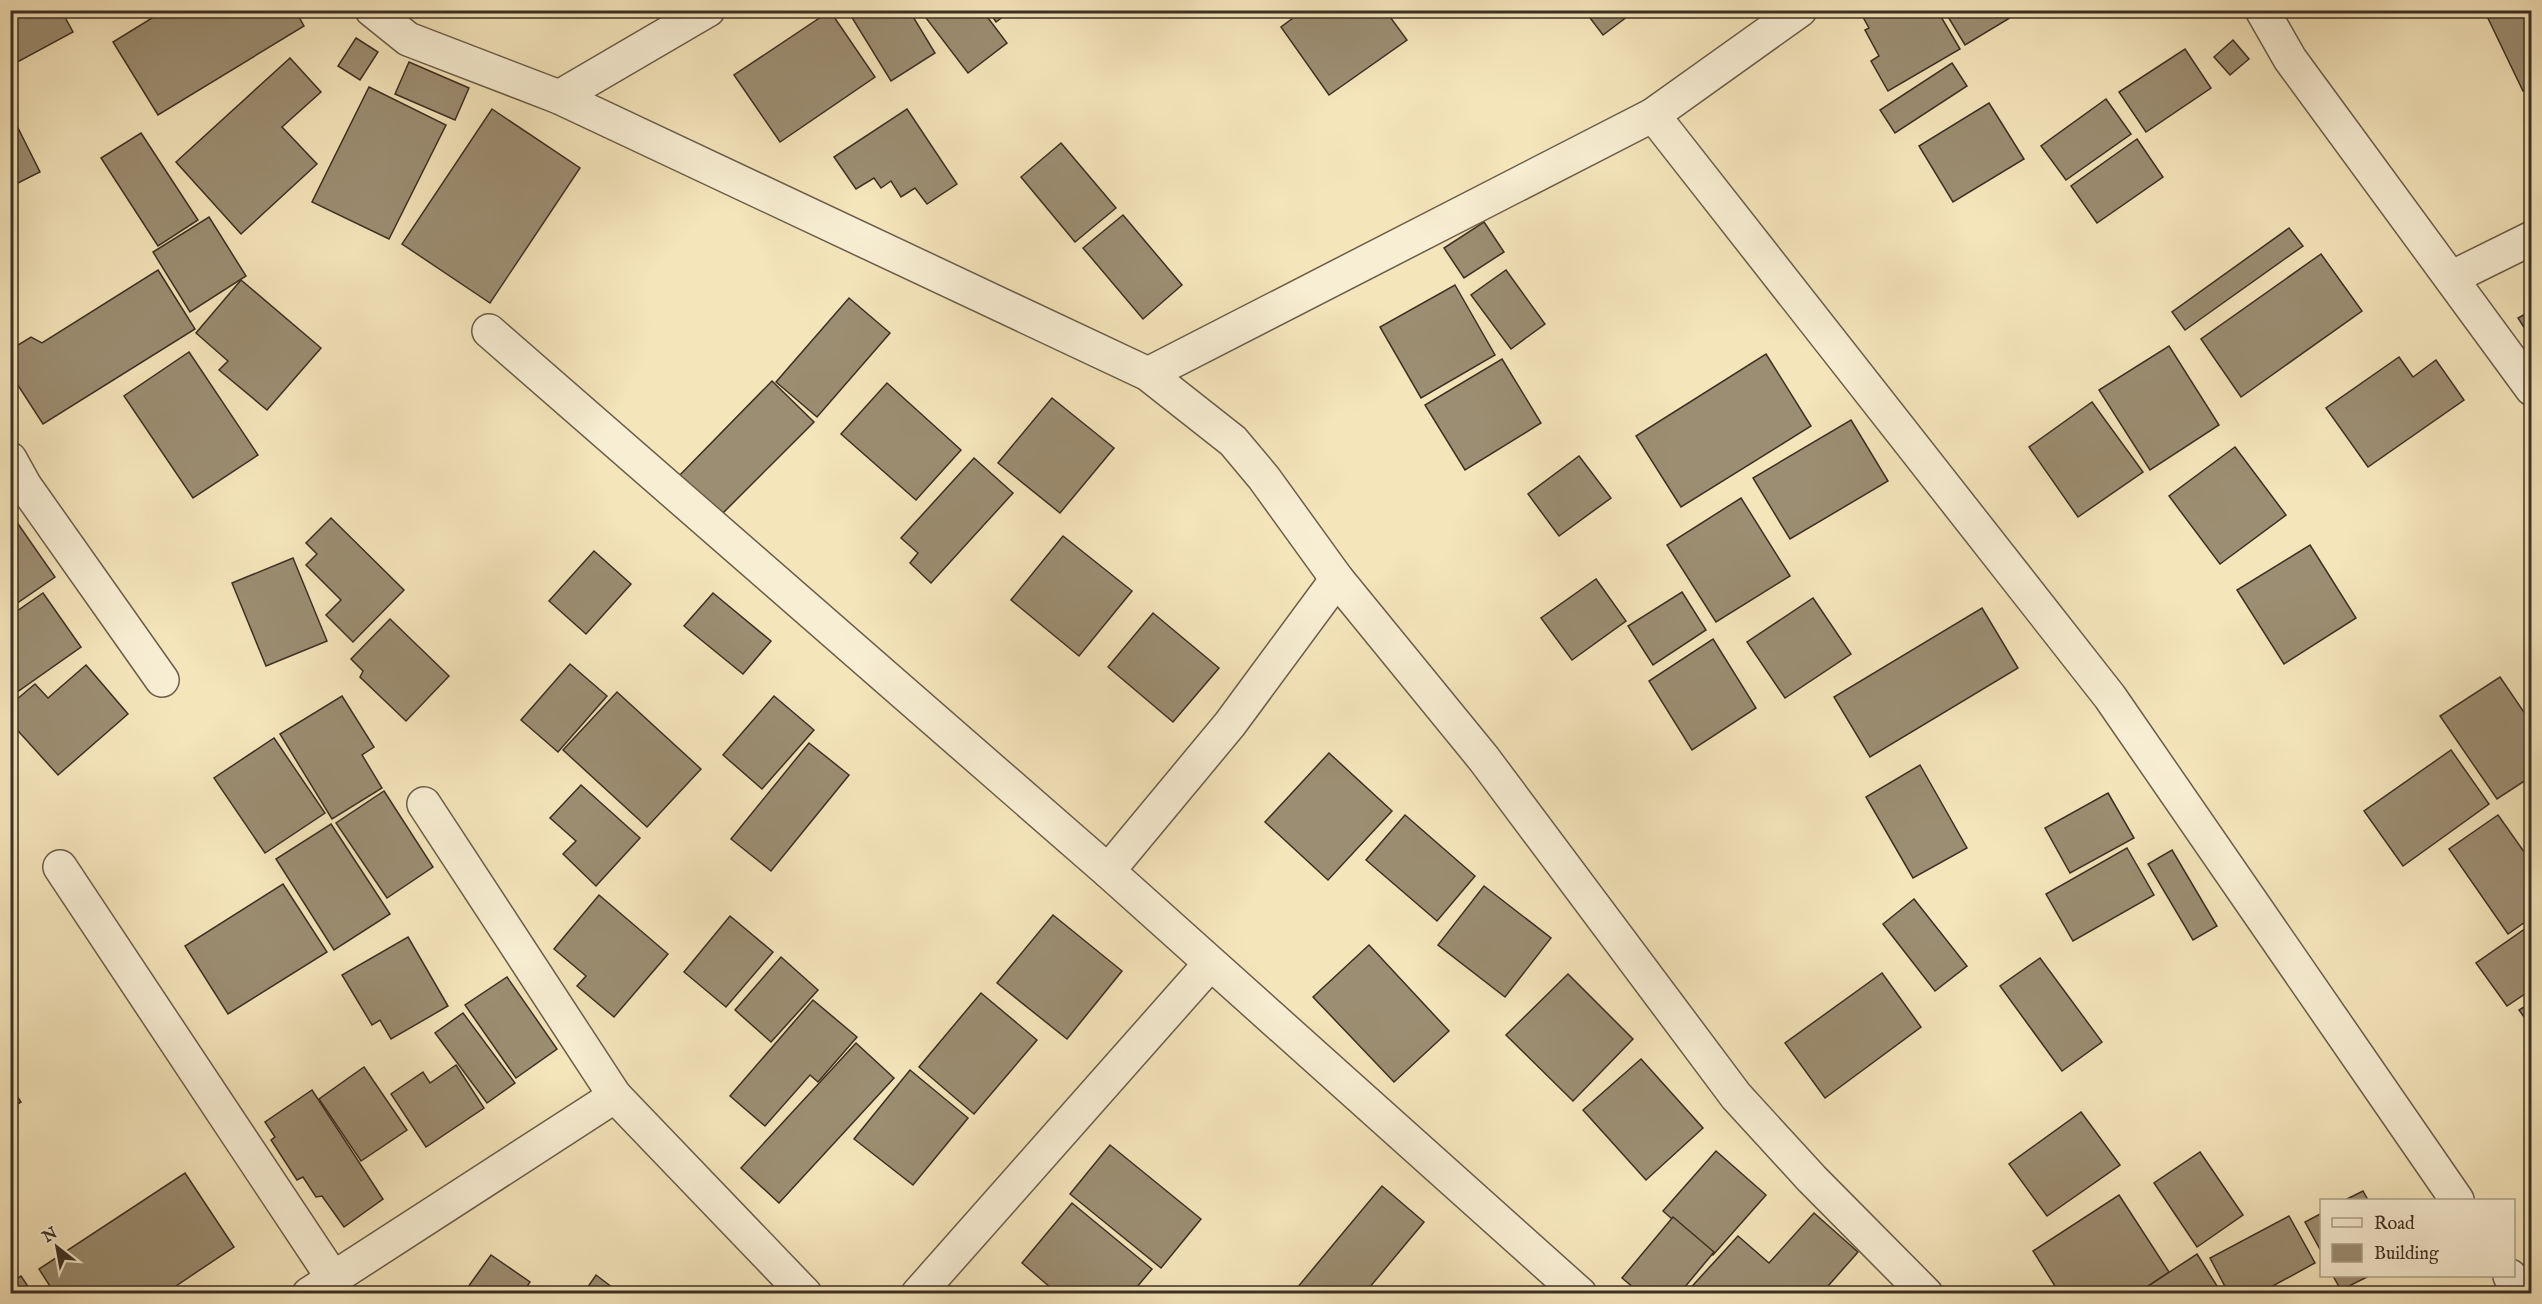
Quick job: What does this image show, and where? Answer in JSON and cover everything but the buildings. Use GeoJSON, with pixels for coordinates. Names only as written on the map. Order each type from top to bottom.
{"type":"FeatureCollection","features":[{"type":"Feature","properties":{"kind":"street"},"geometry":{"type":"LineString","coordinates":[[372,10],[408,39],[559,97],[1148,374],[1233,441],[1264,478],[1337,579],[1484,759],[1736,1096],[1812,1179],[1926,1293]]}},
{"type":"Feature","properties":{"kind":"street"},"geometry":{"type":"LineString","coordinates":[[559,97],[708,10]]}},
{"type":"Feature","properties":{"kind":"street"},"geometry":{"type":"LineString","coordinates":[[1148,374],[1653,115],[1800,10]]}},
{"type":"Feature","properties":{"kind":"street"},"geometry":{"type":"LineString","coordinates":[[2262,10],[2290,59],[2532,389]]}},
{"type":"Feature","properties":{"kind":"street"},"geometry":{"type":"LineString","coordinates":[[1653,115],[2110,697],[2456,1199]]}},
{"type":"Feature","properties":{"kind":"street"},"geometry":{"type":"LineString","coordinates":[[2451,278],[2532,238]]}},
{"type":"Feature","properties":{"kind":"street"},"geometry":{"type":"LineString","coordinates":[[489,332],[1108,871],[1580,1293]]}},
{"type":"Feature","properties":{"kind":"street"},"geometry":{"type":"LineString","coordinates":[[15,481],[162,680]]}},
{"type":"Feature","properties":{"kind":"street"},"geometry":{"type":"LineString","coordinates":[[1108,871],[1230,724],[1337,579]]}},
{"type":"Feature","properties":{"kind":"street"},"geometry":{"type":"LineString","coordinates":[[424,804],[615,1096],[805,1293]]}},
{"type":"Feature","properties":{"kind":"street"},"geometry":{"type":"LineString","coordinates":[[60,867],[321,1286],[615,1096]]}},
{"type":"Feature","properties":{"kind":"street"},"geometry":{"type":"LineString","coordinates":[[918,1293],[1210,964]]}},
{"type":"Feature","properties":{"kind":"street"},"geometry":{"type":"LineString","coordinates":[[2511,1277],[2523,1293]]}}]}
